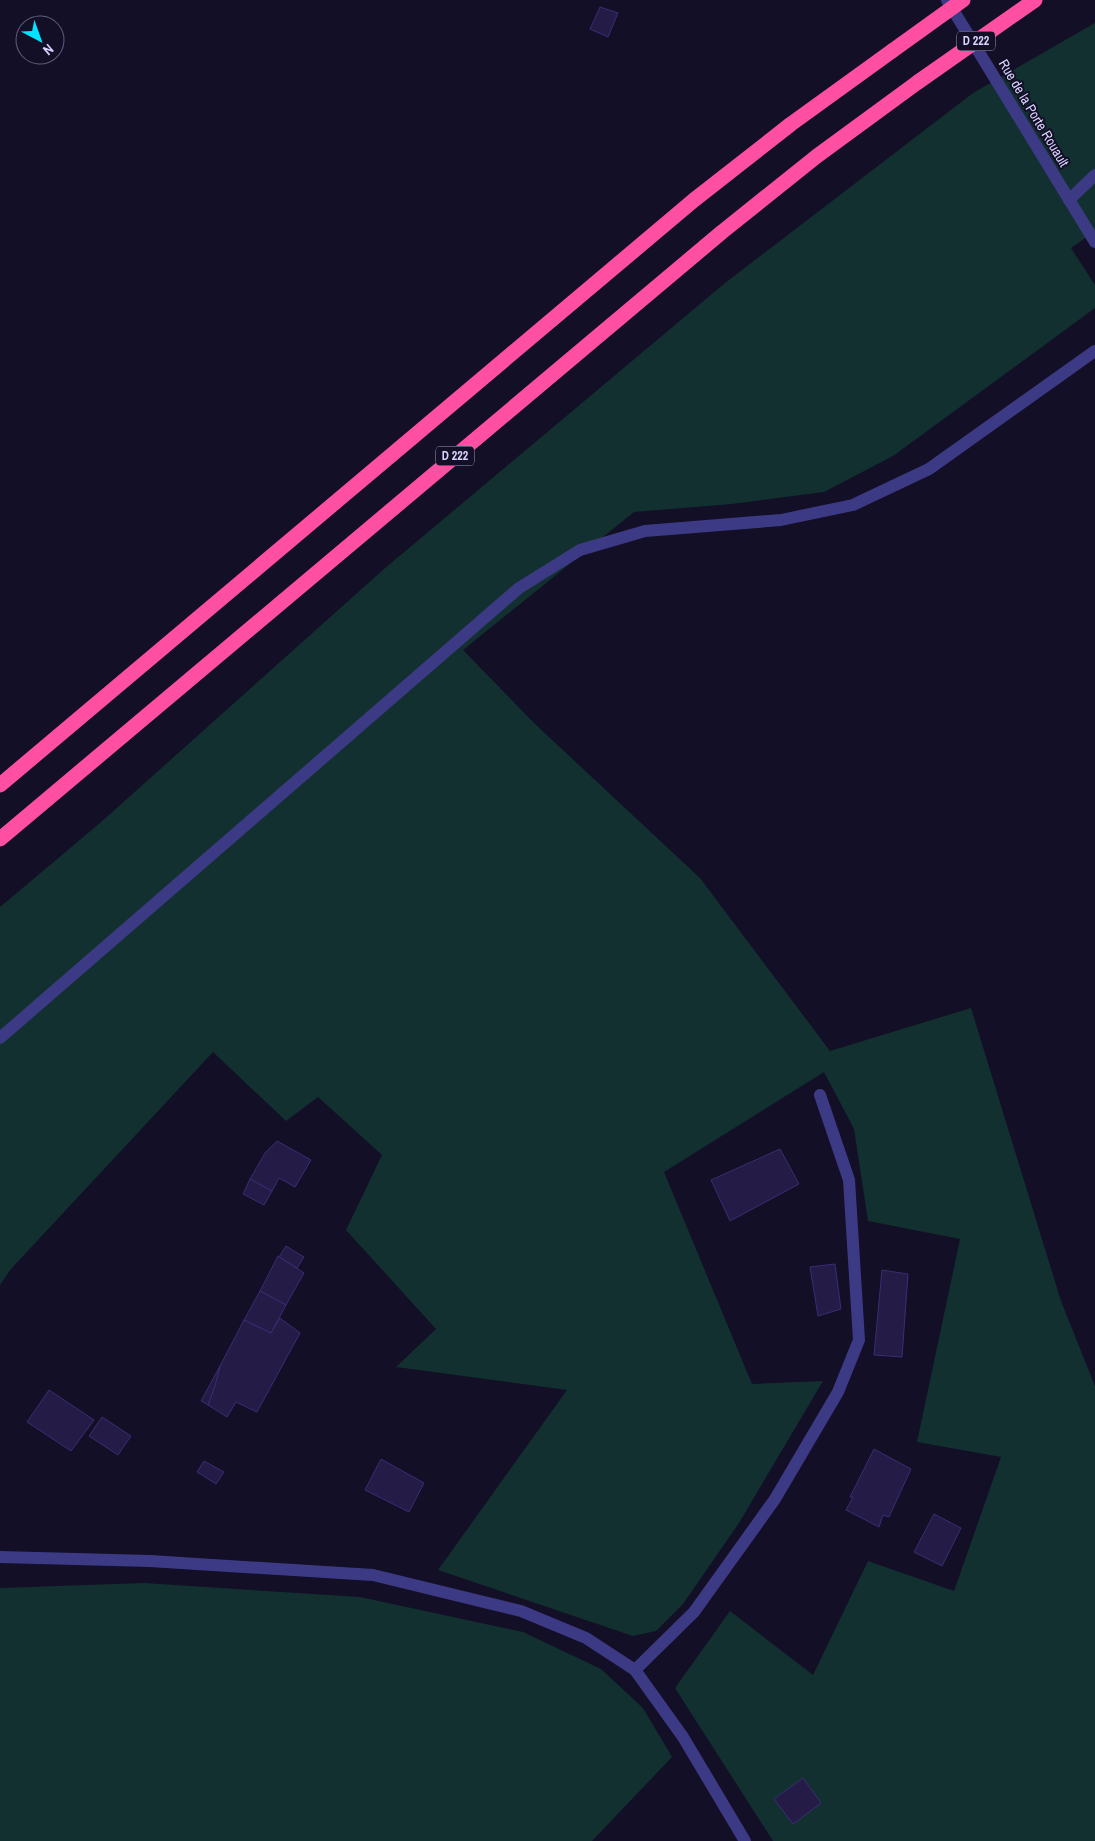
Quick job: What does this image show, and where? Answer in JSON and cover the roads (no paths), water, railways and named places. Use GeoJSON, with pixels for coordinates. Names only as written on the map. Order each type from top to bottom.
{"type":"FeatureCollection","features":[{"type":"Feature","properties":{"kind":"highway"},"geometry":{"type":"LineString","coordinates":[[0,786],[694,200],[791,124],[963,0]]}},
{"type":"Feature","properties":{"kind":"highway","name":"D 222"},"geometry":{"type":"LineString","coordinates":[[0,839],[722,232],[817,156],[1035,0]]}},
{"type":"Feature","properties":{"kind":"street","name":"Rue de la Porte Rouault"},"geometry":{"type":"LineString","coordinates":[[947,0],[1095,242]]}},
{"type":"Feature","properties":{"kind":"street"},"geometry":{"type":"LineString","coordinates":[[1069,200],[1095,175]]}},
{"type":"Feature","properties":{"kind":"street"},"geometry":{"type":"LineString","coordinates":[[0,1038],[519,588],[580,550],[645,530],[781,520],[853,505],[930,469],[1095,350]]}},
{"type":"Feature","properties":{"kind":"street"},"geometry":{"type":"LineString","coordinates":[[635,1670],[694,1612],[775,1499],[838,1392],[859,1340],[849,1180],[820,1095]]}},
{"type":"Feature","properties":{"kind":"street"},"geometry":{"type":"LineString","coordinates":[[0,1557],[150,1560],[373,1575],[521,1611],[586,1638],[635,1670],[683,1737],[745,1841]]}}]}
